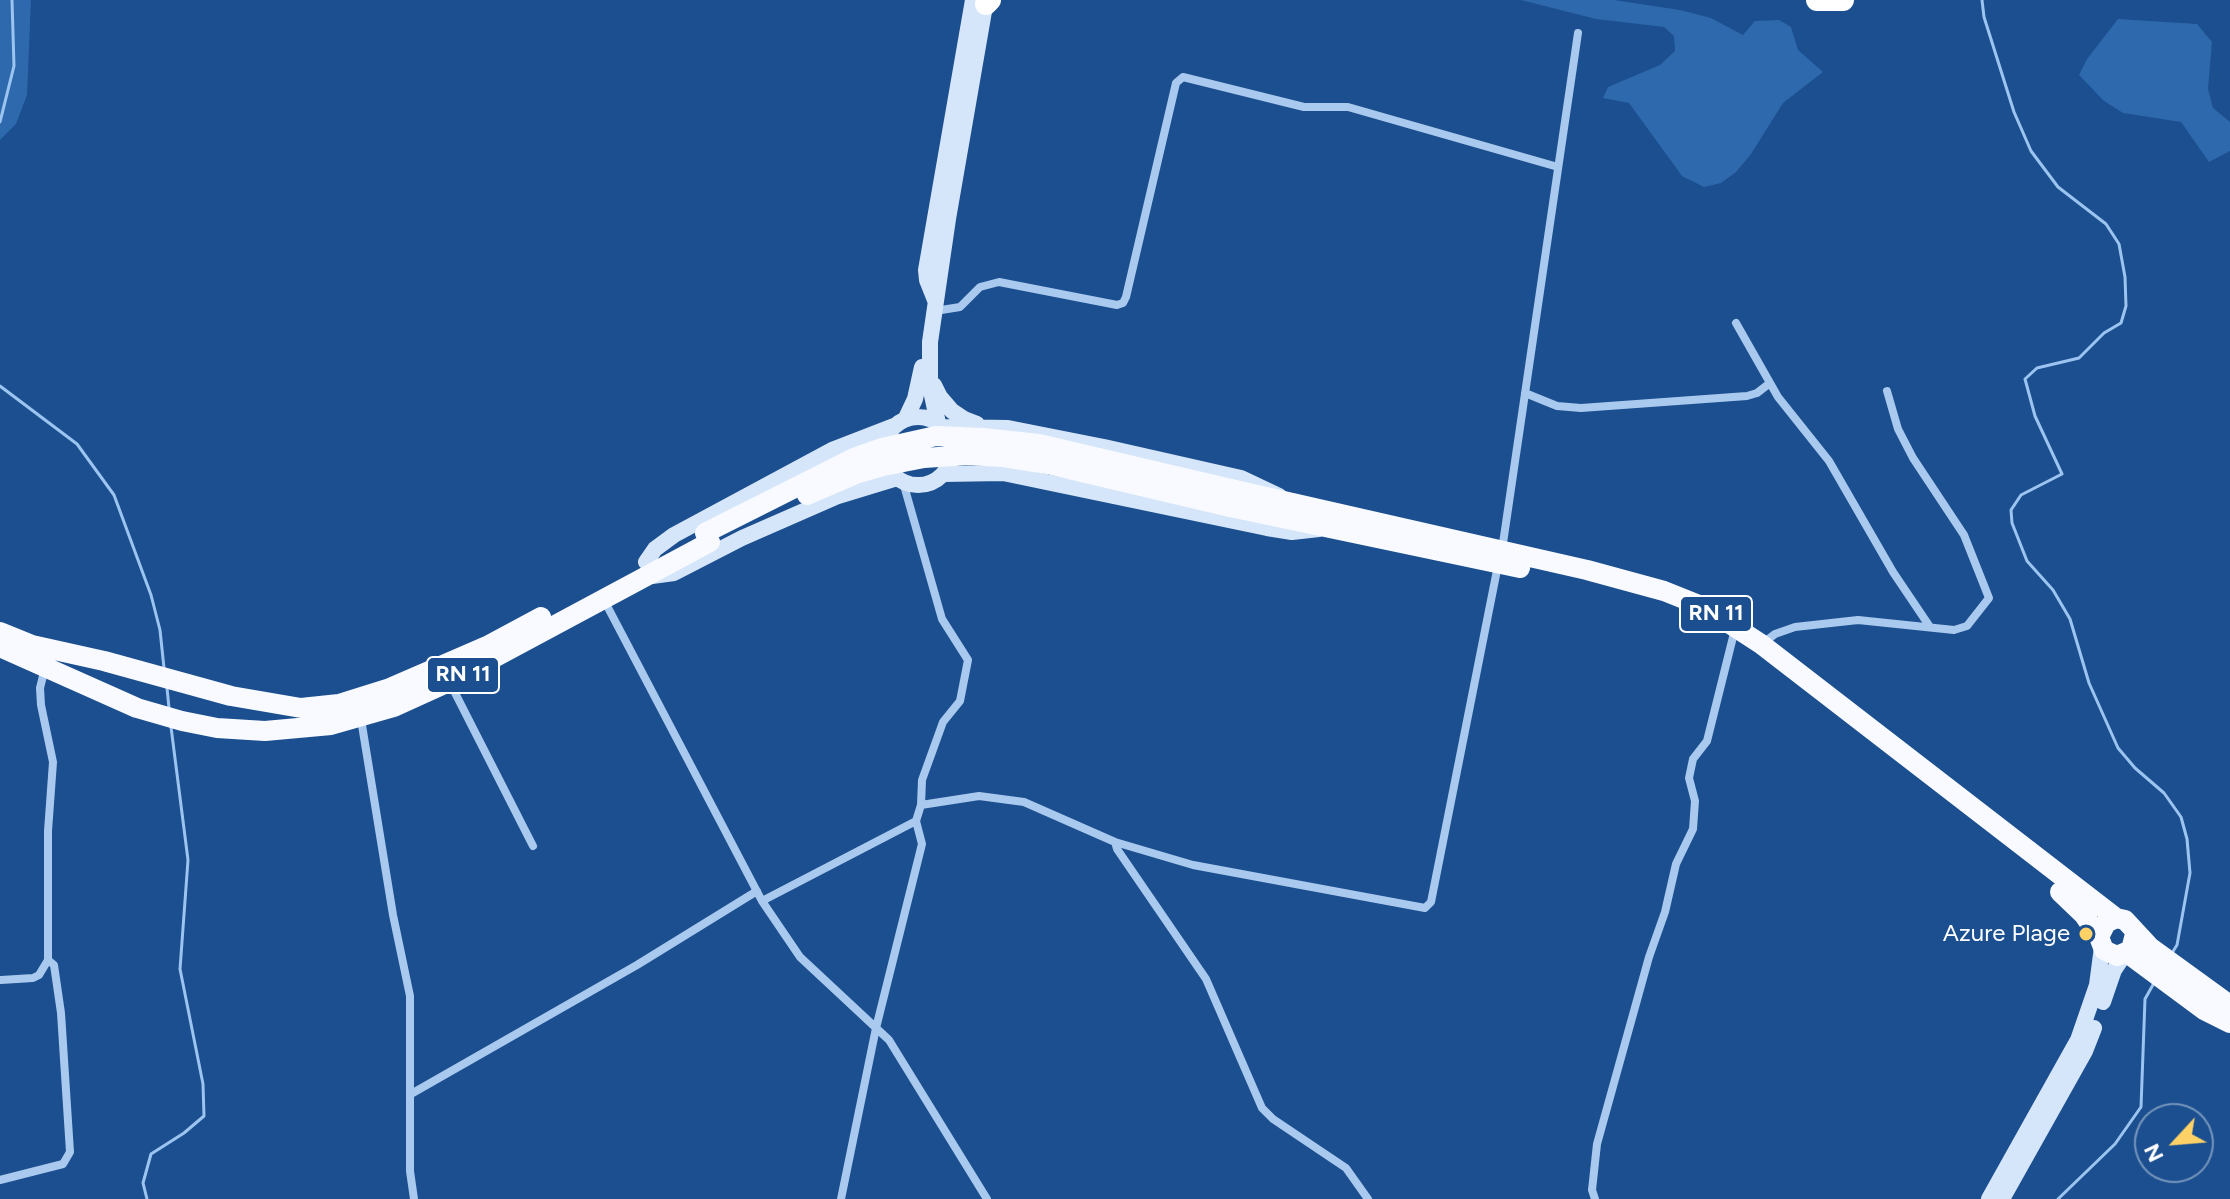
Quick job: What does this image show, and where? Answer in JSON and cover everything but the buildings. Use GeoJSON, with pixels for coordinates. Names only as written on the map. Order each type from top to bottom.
{"type":"FeatureCollection","features":[{"type":"Feature","properties":{"kind":"highway"},"geometry":{"type":"LineString","coordinates":[[1817,0],[1843,0]]}},
{"type":"Feature","properties":{"kind":"highway","name":"RN 11"},"geometry":{"type":"LineString","coordinates":[[0,632],[32,645],[289,707],[327,706],[413,678],[487,646],[707,537],[858,473],[908,460],[941,456],[985,456],[1035,462],[1230,498],[1324,528],[1500,557],[1664,591],[1720,616],[1761,644],[2116,918]]}},
{"type":"Feature","properties":{"kind":"highway","name":"RN 11"},"geometry":{"type":"LineString","coordinates":[[1230,498],[1283,499],[1657,600],[1699,617],[1733,637],[2056,888],[2084,915],[2100,942]]}},
{"type":"Feature","properties":{"kind":"highway","name":"RN 11"},"geometry":{"type":"LineString","coordinates":[[0,647],[137,708],[194,724],[276,731],[309,728],[361,718],[449,682],[604,599],[647,568]]}},
{"type":"Feature","properties":{"kind":"highway"},"geometry":{"type":"LineString","coordinates":[[2135,950],[2113,955],[2100,942],[2106,923],[2116,918],[2129,922],[2135,950],[2177,980],[2230,1005]]}},
{"type":"Feature","properties":{"kind":"highway"},"geometry":{"type":"LineString","coordinates":[[2177,980],[2204,1010],[2230,1023]]}},
{"type":"Feature","properties":{"kind":"main road"},"geometry":{"type":"LineString","coordinates":[[930,342],[915,399],[886,438],[884,453],[888,467],[900,480],[925,484],[943,474],[952,454],[950,439],[940,425],[933,405],[930,342],[984,1]]}},
{"type":"Feature","properties":{"kind":"main road"},"geometry":{"type":"LineString","coordinates":[[929,368],[940,397],[952,411],[964,419],[991,427]]}},
{"type":"Feature","properties":{"kind":"main road"},"geometry":{"type":"LineString","coordinates":[[900,422],[925,417],[940,425]]}},
{"type":"Feature","properties":{"kind":"main road","name":"RN 11"},"geometry":{"type":"LineString","coordinates":[[900,422],[832,450],[674,535],[661,544],[647,568],[674,573],[742,538],[838,496],[900,480]]}},
{"type":"Feature","properties":{"kind":"main road","name":"RN 11"},"geometry":{"type":"LineString","coordinates":[[940,425],[991,427],[1104,447],[1241,478],[1283,499]]}},
{"type":"Feature","properties":{"kind":"main road","name":"RN 11"},"geometry":{"type":"LineString","coordinates":[[943,474],[1003,473],[1281,531],[1303,532],[1324,528]]}},
{"type":"Feature","properties":{"kind":"main road"},"geometry":{"type":"LineString","coordinates":[[1989,1199],[2078,1040],[2097,985],[2100,942]]}},
{"type":"Feature","properties":{"kind":"main road"},"geometry":{"type":"LineString","coordinates":[[2002,1199],[2085,1051],[2111,977],[2135,950]]}},
{"type":"Feature","properties":{"kind":"street"},"geometry":{"type":"LineString","coordinates":[[921,805],[979,796],[1024,802],[1115,842],[1193,865],[1419,909],[1428,907],[1500,557],[1578,33]]}},
{"type":"Feature","properties":{"kind":"street"},"geometry":{"type":"LineString","coordinates":[[935,307],[960,307],[980,287],[999,282],[1117,305],[1123,303],[1176,83],[1183,77],[1304,107],[1348,107],[1558,167]]}},
{"type":"Feature","properties":{"kind":"street"},"geometry":{"type":"LineString","coordinates":[[1736,323],[1784,407],[1829,461],[1887,564],[1930,627]]}},
{"type":"Feature","properties":{"kind":"street"},"geometry":{"type":"LineString","coordinates":[[1525,393],[1557,406],[1581,408],[1747,396],[1770,383]]}},
{"type":"Feature","properties":{"kind":"street"},"geometry":{"type":"LineString","coordinates":[[1761,644],[1783,631],[1858,620],[1954,630],[1967,626],[1989,598],[1964,535],[1913,458],[1898,429],[1887,391]]}},
{"type":"Feature","properties":{"kind":"street"},"geometry":{"type":"LineString","coordinates":[[841,1199],[876,1028],[922,844],[916,821],[921,805],[922,780],[943,722],[960,701],[968,660],[942,619],[900,480]]}},
{"type":"Feature","properties":{"kind":"street"},"geometry":{"type":"LineString","coordinates":[[604,599],[762,901],[800,957],[889,1040],[987,1199]]}},
{"type":"Feature","properties":{"kind":"street"},"geometry":{"type":"LineString","coordinates":[[1595,1199],[1592,1190],[1597,1144],[1649,957],[1665,912],[1676,864],[1693,829],[1695,801],[1689,778],[1693,759],[1707,741],[1733,637]]}},
{"type":"Feature","properties":{"kind":"street"},"geometry":{"type":"LineString","coordinates":[[1,980],[33,978],[39,975],[48,960],[48,831],[53,762],[41,705],[40,688],[45,667]]}},
{"type":"Feature","properties":{"kind":"street"},"geometry":{"type":"LineString","coordinates":[[449,682],[533,846]]}},
{"type":"Feature","properties":{"kind":"street"},"geometry":{"type":"LineString","coordinates":[[361,718],[393,915],[410,996],[410,1171],[414,1199]]}},
{"type":"Feature","properties":{"kind":"street"},"geometry":{"type":"LineString","coordinates":[[762,901],[916,821]]}},
{"type":"Feature","properties":{"kind":"street"},"geometry":{"type":"LineString","coordinates":[[1115,842],[1206,979],[1262,1108],[1273,1119],[1346,1168],[1368,1199]]}},
{"type":"Feature","properties":{"kind":"street"},"geometry":{"type":"LineString","coordinates":[[411,1094],[637,965],[757,891]]}},
{"type":"Feature","properties":{"kind":"street"},"geometry":{"type":"LineString","coordinates":[[0,1180],[63,1164],[70,1152],[61,1013],[54,965],[48,960]]}},
{"type":"Feature","properties":{"kind":"shaded area"},"geometry":{"type":"Polygon","coordinates":[[[0,0],[31,0],[27,95],[16,124],[0,140],[0,0]]]}},
{"type":"Feature","properties":{"kind":"shaded area"},"geometry":{"type":"Polygon","coordinates":[[[1521,0],[1614,0],[1680,10],[1711,18],[1743,35],[1755,21],[1779,20],[1791,27],[1798,50],[1823,72],[1783,103],[1736,172],[1721,183],[1704,187],[1682,176],[1629,103],[1603,98],[1608,87],[1660,65],[1675,51],[1674,36],[1664,27],[1596,19],[1521,0]]]}},
{"type":"Feature","properties":{"kind":"shaded area"},"geometry":{"type":"Polygon","coordinates":[[[2118,19],[2197,24],[2212,42],[2208,89],[2213,108],[2230,122],[2230,151],[2209,162],[2181,122],[2123,113],[2104,101],[2079,75],[2087,59],[2118,19]]]}},
{"type":"Feature","properties":{"kind":"waterway"},"geometry":{"type":"LineString","coordinates":[[0,122],[14,66],[12,0]]}},
{"type":"Feature","properties":{"kind":"waterway"},"geometry":{"type":"LineString","coordinates":[[1982,0],[1984,17],[2014,112],[2031,151],[2058,187],[2106,224],[2119,244],[2126,306],[2121,323],[2104,333],[2079,358],[2037,368],[2025,379],[2035,416],[2062,474],[2021,495],[2011,510],[2012,523],[2027,561],[2053,590],[2070,619],[2089,683],[2118,748],[2135,768],[2164,793],[2181,817],[2187,839],[2190,873],[2177,945],[2172,953]]}},
{"type":"Feature","properties":{"kind":"waterway"},"geometry":{"type":"LineString","coordinates":[[0,386],[77,444],[114,495],[151,595],[160,630],[164,668]]}},
{"type":"Feature","properties":{"kind":"waterway"},"geometry":{"type":"LineString","coordinates":[[167,688],[169,708]]}},
{"type":"Feature","properties":{"kind":"waterway"},"geometry":{"type":"LineString","coordinates":[[147,1199],[143,1183],[151,1154],[204,1116],[203,1084],[180,969],[188,860],[171,727]]}},
{"type":"Feature","properties":{"kind":"waterway"},"geometry":{"type":"LineString","coordinates":[[2058,1199],[2115,1144],[2141,1107],[2145,999],[2154,983]]}},
{"type":"Feature","properties":{"kind":"place","name":"Azure Plage"},"geometry":{"type":"Point","coordinates":[2086,934]}}]}
